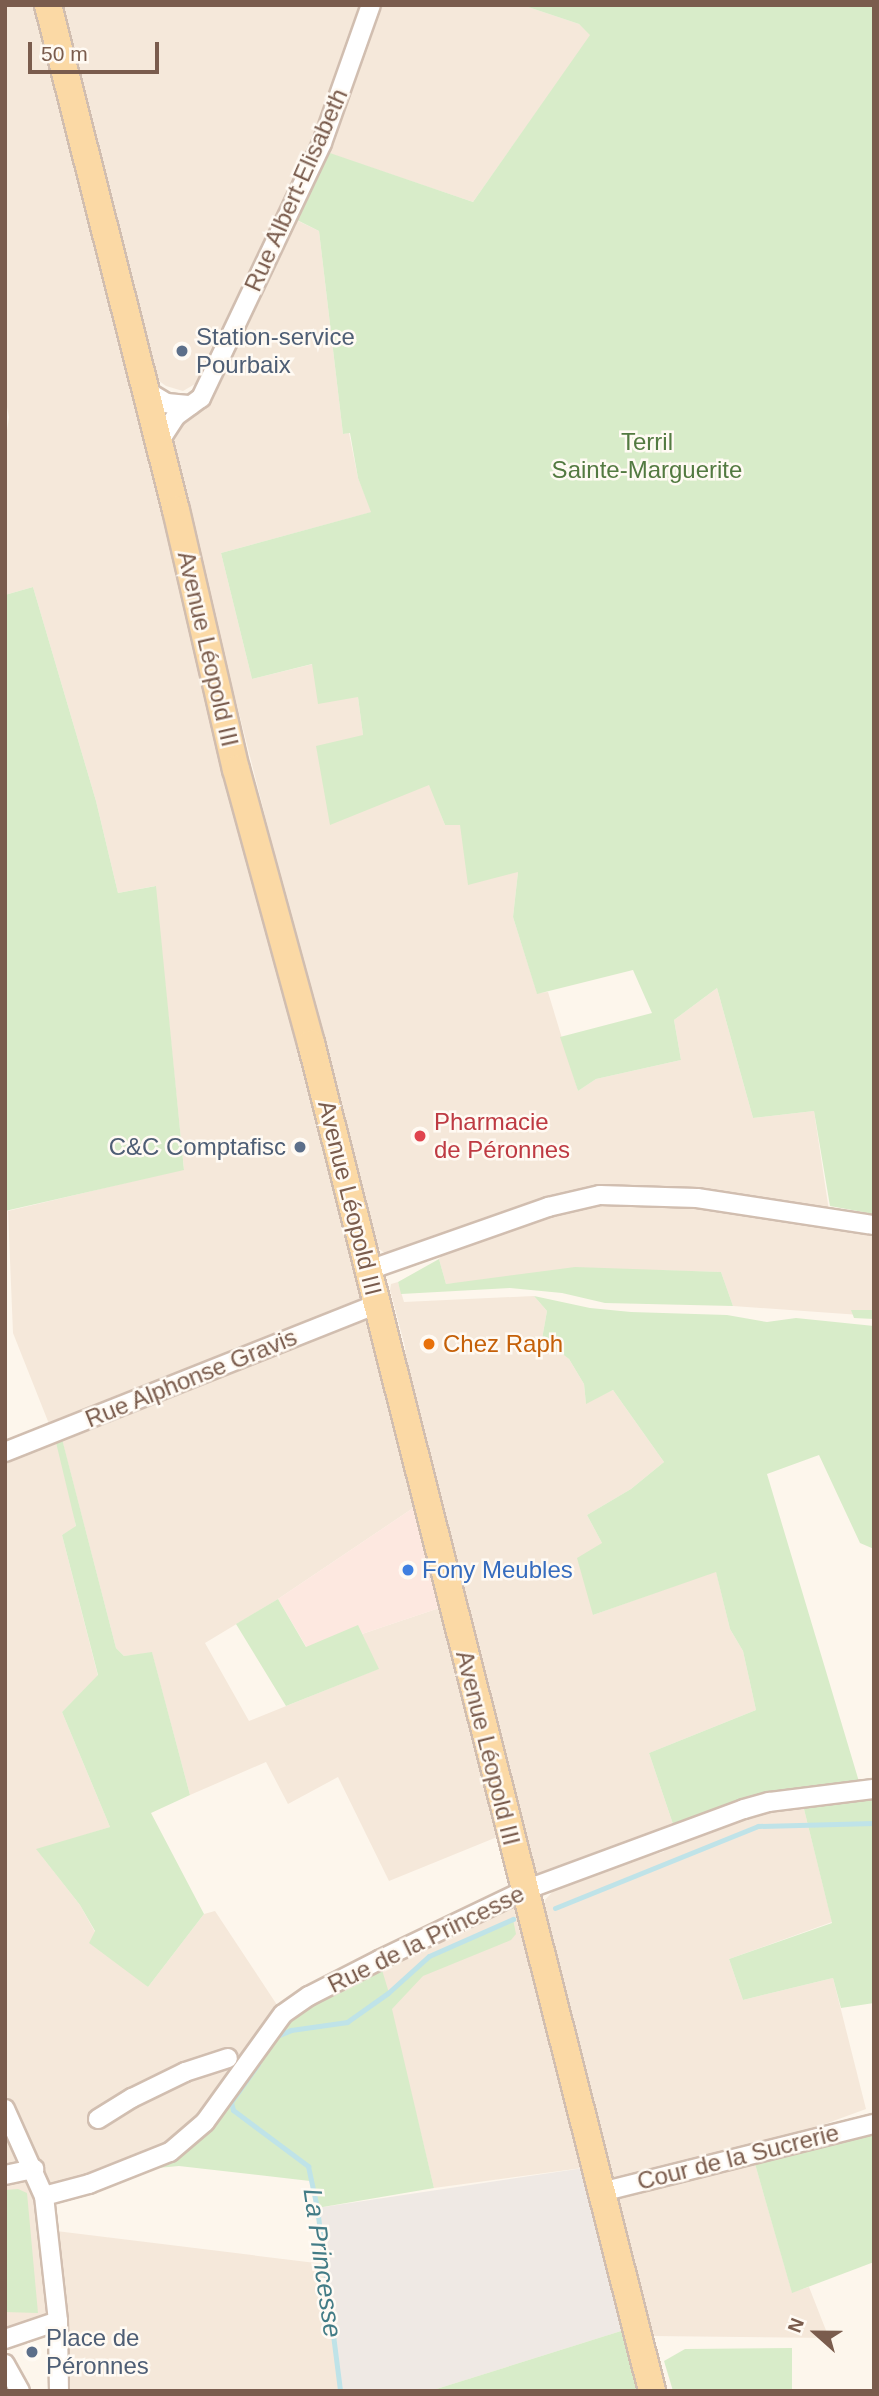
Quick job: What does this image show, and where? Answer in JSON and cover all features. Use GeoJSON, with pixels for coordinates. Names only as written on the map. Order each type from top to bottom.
{"type":"FeatureCollection","features":[{"type":"Feature","properties":{"kind":"main road","name":"Avenue Léopold III"},"geometry":{"type":"LineString","coordinates":[[48,5],[159,442],[236,769],[311,1043],[652,2391]]}},
{"type":"Feature","properties":{"kind":"street","name":"Rue Albert-Elisabeth"},"geometry":{"type":"LineString","coordinates":[[159,442],[166,427],[201,398],[322,143],[371,5]]}},
{"type":"Feature","properties":{"kind":"street"},"geometry":{"type":"LineString","coordinates":[[145,390],[167,403],[191,405]]}},
{"type":"Feature","properties":{"kind":"street"},"geometry":{"type":"LineString","coordinates":[[369,1270],[560,1203],[600,1195],[697,1198],[874,1225]]}},
{"type":"Feature","properties":{"kind":"street","name":"Rue Alphonse Gravis"},"geometry":{"type":"LineString","coordinates":[[5,1452],[377,1304]]}},
{"type":"Feature","properties":{"kind":"street","name":"Rue de la Princesse"},"geometry":{"type":"LineString","coordinates":[[44,2196],[89,2184],[170,2152],[205,2122],[269,2029],[292,2007],[379,1960],[525,1890],[758,1804],[874,1789]]}},
{"type":"Feature","properties":{"kind":"street"},"geometry":{"type":"LineString","coordinates":[[98,2119],[132,2098],[185,2072],[228,2058]]}},
{"type":"Feature","properties":{"kind":"street"},"geometry":{"type":"LineString","coordinates":[[5,2109],[44,2196],[58,2321],[59,2391]]}},
{"type":"Feature","properties":{"kind":"street","name":"Cour de la Sucrerie"},"geometry":{"type":"LineString","coordinates":[[601,2192],[874,2124]]}},
{"type":"Feature","properties":{"kind":"street"},"geometry":{"type":"LineString","coordinates":[[5,2175],[34,2169]]}},
{"type":"Feature","properties":{"kind":"street"},"geometry":{"type":"LineString","coordinates":[[5,2339],[58,2321]]}},
{"type":"Feature","properties":{"kind":"street"},"geometry":{"type":"LineString","coordinates":[[5,2364],[20,2391]]}},
{"type":"Feature","properties":{"kind":"shaded area"},"geometry":{"type":"Polygon","coordinates":[[[5,5],[48,5],[428,1498],[278,1599],[205,1643],[249,1721],[378,1669],[362,1634],[454,1603],[512,1831],[389,1881],[338,1777],[288,1804],[266,1762],[190,1795],[152,1653],[124,1656],[116,1648],[60,1432],[76,1527],[62,1535],[98,1676],[62,1712],[110,1827],[37,1850],[80,1905],[95,1932],[148,1987],[204,1914],[215,1911],[283,2014],[193,2134],[45,2196],[48,2230],[324,2264],[340,2391],[59,2391],[58,2322],[5,2339],[5,1452],[53,1434],[13,1333],[8,1211],[184,1169],[155,886],[118,893],[96,801],[33,587],[5,595],[5,444],[9,417],[5,397],[5,5]]]}},
{"type":"Feature","properties":{"kind":"shaded area"},"geometry":{"type":"Polygon","coordinates":[[[58,5],[360,5],[329,99],[202,380],[183,391],[166,386],[155,378],[58,5]]]}},
{"type":"Feature","properties":{"kind":"shaded area"},"geometry":{"type":"Polygon","coordinates":[[[374,5],[522,5],[579,24],[591,35],[473,202],[325,152],[374,5]]]}},
{"type":"Feature","properties":{"kind":"shaded area"},"geometry":{"type":"Polygon","coordinates":[[[292,218],[319,231],[343,434],[349,433],[358,478],[372,512],[221,553],[252,679],[313,664],[358,697],[363,735],[430,785],[445,825],[460,825],[518,872],[513,917],[537,993],[548,992],[578,1091],[596,1079],[681,1060],[674,1020],[717,988],[753,1118],[814,1111],[829,1211],[608,1188],[389,1256],[379,1249],[367,1218],[173,453],[174,438],[180,425],[206,403],[292,218]]]}},
{"type":"Feature","properties":{"kind":"shaded area"},"geometry":{"type":"Polygon","coordinates":[[[658,1201],[874,1232],[874,1316],[733,1306],[721,1272],[649,1270],[446,1284],[439,1259],[445,1248],[573,1205],[658,1201]]]}},
{"type":"Feature","properties":{"kind":"shaded area"},"geometry":{"type":"Polygon","coordinates":[[[398,1282],[404,1302],[534,1296],[547,1311],[542,1339],[569,1359],[584,1384],[586,1403],[613,1390],[664,1462],[631,1489],[587,1515],[602,1543],[593,1615],[716,1571],[730,1629],[743,1651],[756,1710],[649,1753],[674,1827],[540,1876],[533,1876],[407,1382],[405,1347],[390,1290],[391,1284],[398,1282]]]}},
{"type":"Feature","properties":{"kind":"shaded area"},"geometry":{"type":"Polygon","coordinates":[[[428,1498],[454,1603],[362,1634],[357,1626],[307,1648],[278,1599],[428,1498]]]}},
{"type":"Feature","properties":{"kind":"shaded area"},"geometry":{"type":"Polygon","coordinates":[[[803,1805],[832,1922],[729,1959],[743,2000],[833,1978],[866,2109],[795,2135],[618,2180],[611,2178],[570,2009],[542,1917],[545,1900],[554,1890],[605,1868],[663,1852],[687,1834],[744,1813],[803,1805]]]}},
{"type":"Feature","properties":{"kind":"shaded area"},"geometry":{"type":"Polygon","coordinates":[[[527,1893],[597,2166],[434,2188],[379,1960],[527,1893]]]}},
{"type":"Feature","properties":{"kind":"shaded area"},"geometry":{"type":"Polygon","coordinates":[[[753,2157],[792,2292],[809,2287],[829,2338],[652,2336],[616,2193],[753,2157]]]}},
{"type":"Feature","properties":{"kind":"shaded area"},"geometry":{"type":"Polygon","coordinates":[[[597,2166],[637,2326],[430,2391],[340,2391],[317,2208],[597,2166]]]}},
{"type":"Feature","properties":{"kind":"green space","name":"Terril Sainte-Marguerite"},"geometry":{"type":"Polygon","coordinates":[[[522,5],[874,5],[874,1214],[830,1206],[814,1111],[753,1118],[717,988],[674,1020],[681,1060],[596,1079],[578,1091],[560,1037],[652,1013],[633,970],[537,994],[513,917],[518,872],[468,885],[460,825],[445,825],[429,785],[330,825],[316,746],[363,735],[358,697],[318,704],[312,664],[252,679],[221,553],[371,512],[358,478],[350,433],[343,434],[319,231],[297,220],[327,152],[473,202],[590,35],[579,24],[522,5]]]}},
{"type":"Feature","properties":{"kind":"green space"},"geometry":{"type":"Polygon","coordinates":[[[33,587],[96,801],[118,893],[156,886],[184,1170],[5,1211],[5,595],[33,587]]]}},
{"type":"Feature","properties":{"kind":"green space"},"geometry":{"type":"Polygon","coordinates":[[[439,1259],[446,1284],[575,1267],[721,1272],[733,1306],[605,1303],[562,1293],[510,1288],[401,1294],[398,1282],[439,1259]]]}},
{"type":"Feature","properties":{"kind":"green space"},"geometry":{"type":"Polygon","coordinates":[[[534,1296],[590,1308],[631,1312],[727,1315],[767,1322],[796,1318],[874,1326],[874,1549],[860,1543],[819,1455],[767,1474],[860,1785],[772,1795],[724,1807],[674,1827],[649,1753],[756,1710],[743,1651],[730,1629],[716,1572],[593,1615],[577,1558],[602,1543],[587,1515],[631,1489],[664,1462],[613,1390],[586,1404],[584,1384],[569,1359],[542,1339],[547,1311],[534,1296]]]}},
{"type":"Feature","properties":{"kind":"green space"},"geometry":{"type":"Polygon","coordinates":[[[851,1310],[874,1310],[874,1319],[854,1318],[851,1310]]]}},
{"type":"Feature","properties":{"kind":"green space"},"geometry":{"type":"Polygon","coordinates":[[[60,1431],[116,1648],[124,1656],[152,1652],[190,1795],[151,1813],[204,1914],[148,1987],[89,1943],[95,1931],[80,1905],[36,1849],[110,1827],[62,1712],[98,1675],[62,1535],[76,1526],[54,1434],[60,1431]]]}},
{"type":"Feature","properties":{"kind":"green space"},"geometry":{"type":"Polygon","coordinates":[[[278,1599],[306,1647],[358,1625],[379,1669],[286,1706],[236,1624],[278,1599]]]}},
{"type":"Feature","properties":{"kind":"green space"},"geometry":{"type":"Polygon","coordinates":[[[874,1795],[874,2003],[841,2008],[833,1978],[743,2000],[729,1959],[832,1923],[803,1805],[852,1802],[874,1795]]]}},
{"type":"Feature","properties":{"kind":"green space"},"geometry":{"type":"Polygon","coordinates":[[[513,1919],[516,1934],[511,1940],[423,1976],[392,2009],[434,2188],[317,2208],[310,2181],[179,2166],[125,2171],[170,2152],[269,2030],[379,1960],[389,1993],[429,1956],[513,1919]]]}},
{"type":"Feature","properties":{"kind":"green space"},"geometry":{"type":"Polygon","coordinates":[[[874,2127],[874,2262],[792,2293],[753,2157],[874,2127]]]}},
{"type":"Feature","properties":{"kind":"green space"},"geometry":{"type":"Polygon","coordinates":[[[18,2189],[27,2193],[38,2313],[5,2312],[5,2190],[18,2189]]]}},
{"type":"Feature","properties":{"kind":"green space"},"geometry":{"type":"Polygon","coordinates":[[[637,2326],[653,2391],[430,2391],[637,2326]]]}},
{"type":"Feature","properties":{"kind":"green space"},"geometry":{"type":"Polygon","coordinates":[[[792,2348],[792,2391],[673,2391],[664,2361],[685,2349],[792,2348]]]}},
{"type":"Feature","properties":{"kind":"waterway","name":"La Princesse"},"geometry":{"type":"LineString","coordinates":[[555,1908],[758,1826],[874,1823]]}},
{"type":"Feature","properties":{"kind":"waterway","name":"La Princesse"},"geometry":{"type":"LineString","coordinates":[[277,2036],[291,2030],[347,2022],[388,1993],[429,1956],[513,1919]]}},
{"type":"Feature","properties":{"kind":"waterway","name":"La Princesse"},"geometry":{"type":"LineString","coordinates":[[258,2064],[231,2102],[233,2110],[308,2166],[317,2208],[340,2391]]}},
{"type":"Feature","properties":{"kind":"place","name":"Station-service Pourbaix"},"geometry":{"type":"Point","coordinates":[182,351]}},
{"type":"Feature","properties":{"kind":"place","name":"Pharmacie de Péronnes"},"geometry":{"type":"Point","coordinates":[420,1136]}},
{"type":"Feature","properties":{"kind":"place","name":"C&C Comptafisc"},"geometry":{"type":"Point","coordinates":[300,1147]}},
{"type":"Feature","properties":{"kind":"place","name":"Chez Raph"},"geometry":{"type":"Point","coordinates":[429,1344]}},
{"type":"Feature","properties":{"kind":"place","name":"Fony Meubles"},"geometry":{"type":"Point","coordinates":[408,1570]}},
{"type":"Feature","properties":{"kind":"place","name":"Place de Péronnes"},"geometry":{"type":"Point","coordinates":[32,2352]}}]}
